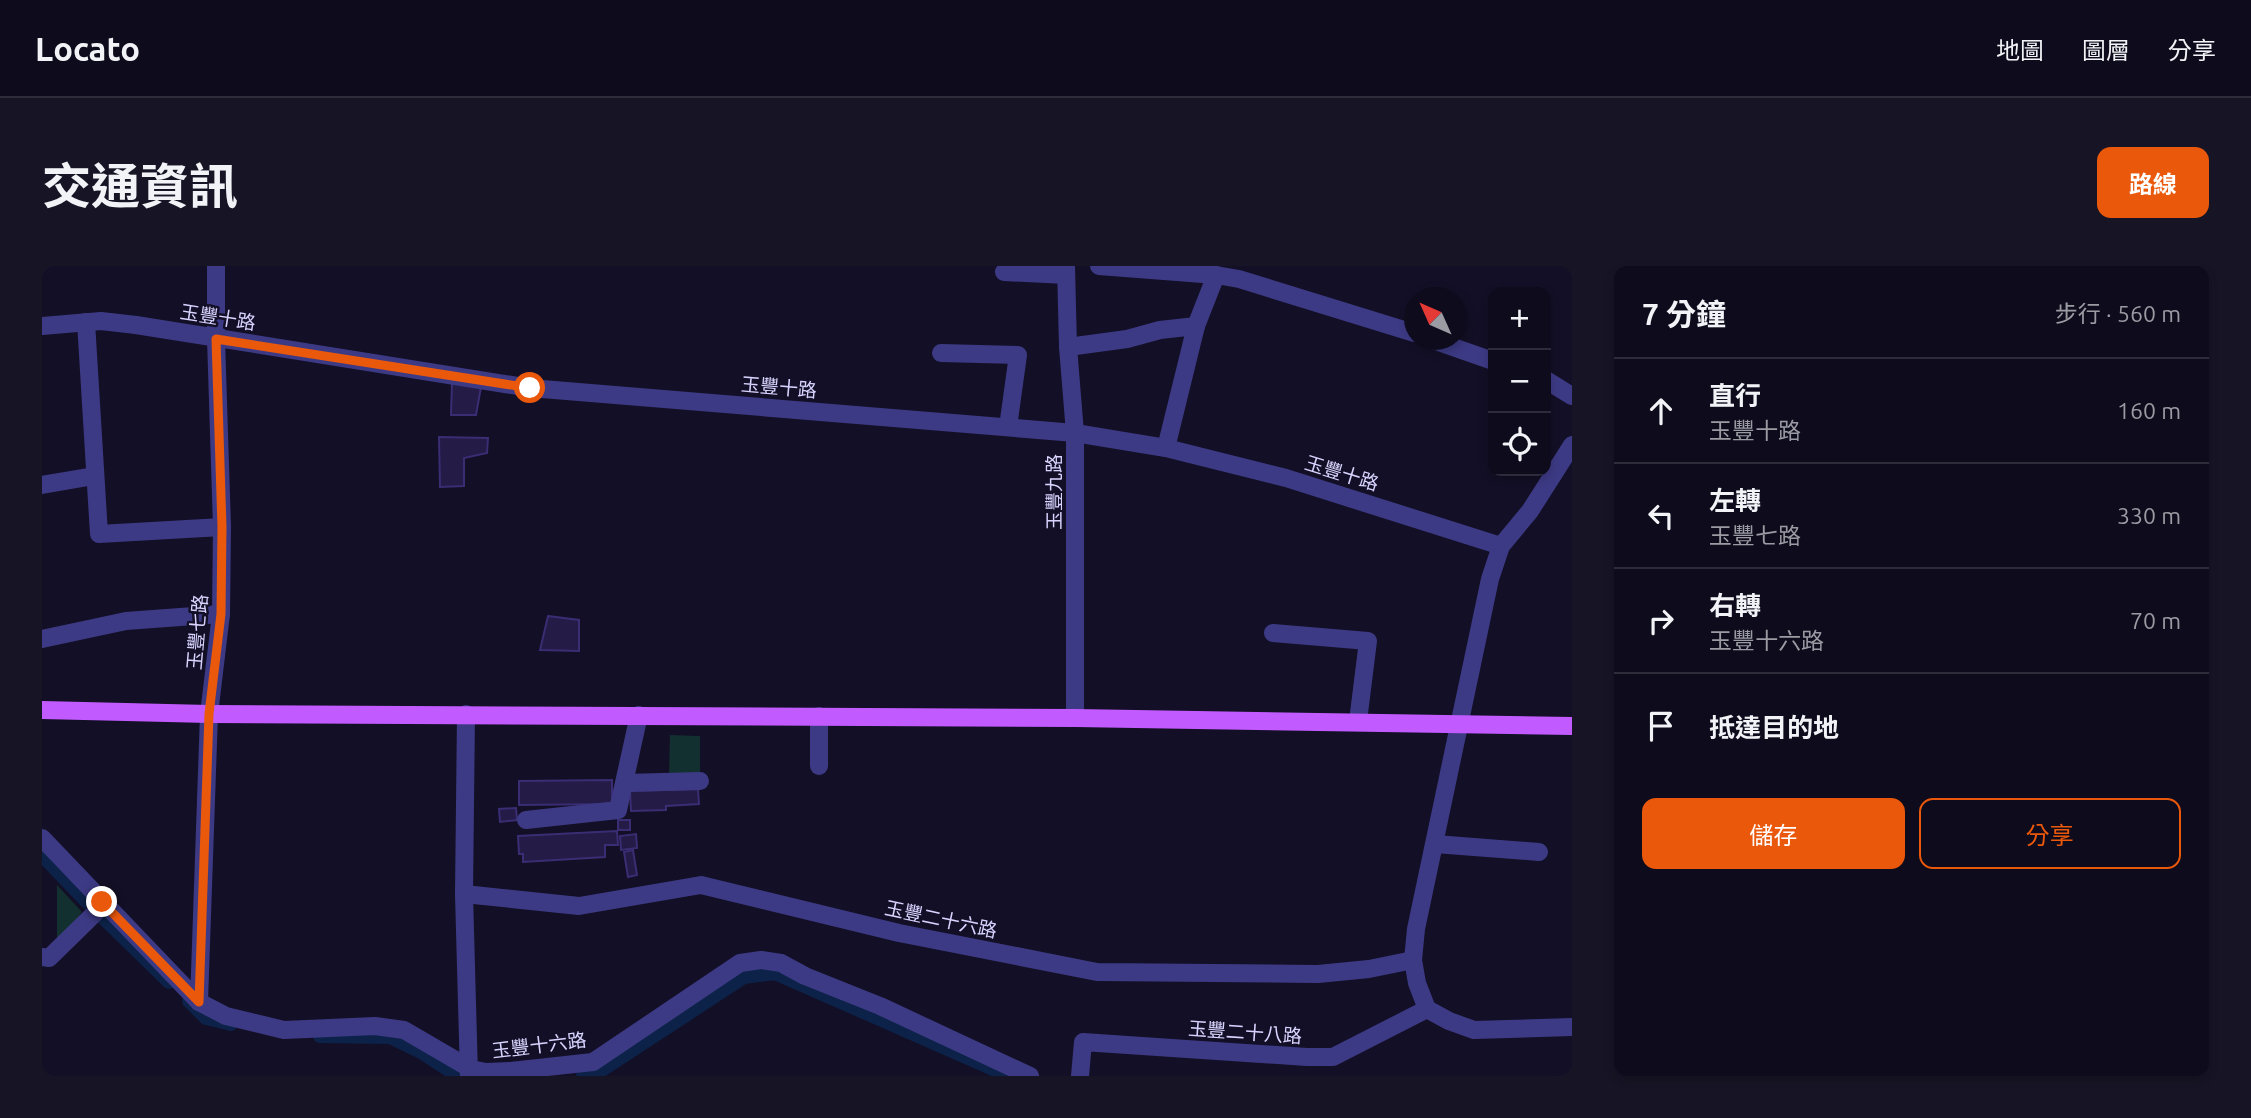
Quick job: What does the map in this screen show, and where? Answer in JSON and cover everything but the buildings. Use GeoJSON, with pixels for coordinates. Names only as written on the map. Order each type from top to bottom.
{"type":"FeatureCollection","features":[{"type":"Feature","properties":{"kind":"main road"},"geometry":{"type":"LineString","coordinates":[[42,710],[209,714],[1075,718],[1572,726]]}},
{"type":"Feature","properties":{"kind":"street","name":"玉豐七路"},"geometry":{"type":"LineString","coordinates":[[199,1002],[209,714],[221,614],[222,527],[216,266]]}},
{"type":"Feature","properties":{"kind":"street"},"geometry":{"type":"LineString","coordinates":[[1098,266],[1239,279],[1404,330]]}},
{"type":"Feature","properties":{"kind":"street"},"geometry":{"type":"LineString","coordinates":[[1004,272],[1066,271]]}},
{"type":"Feature","properties":{"kind":"street","name":"玉豐九路"},"geometry":{"type":"LineString","coordinates":[[1066,271],[1068,347],[1075,433],[1075,718]]}},
{"type":"Feature","properties":{"kind":"street"},"geometry":{"type":"LineString","coordinates":[[1166,448],[1196,326],[1216,275]]}},
{"type":"Feature","properties":{"kind":"street","name":"玉豐十路"},"geometry":{"type":"LineString","coordinates":[[42,326],[101,321],[136,325],[530,388],[1075,433],[1166,448],[1286,478],[1501,546]]}},
{"type":"Feature","properties":{"kind":"street"},"geometry":{"type":"LineString","coordinates":[[86,322],[99,534],[222,527]]}},
{"type":"Feature","properties":{"kind":"street"},"geometry":{"type":"LineString","coordinates":[[1068,347],[1196,326]]}},
{"type":"Feature","properties":{"kind":"street"},"geometry":{"type":"LineString","coordinates":[[1462,350],[1488,359]]}},
{"type":"Feature","properties":{"kind":"street"},"geometry":{"type":"LineString","coordinates":[[941,353],[1018,355],[1008,428]]}},
{"type":"Feature","properties":{"kind":"street"},"geometry":{"type":"LineString","coordinates":[[1551,383],[1572,396]]}},
{"type":"Feature","properties":{"kind":"street"},"geometry":{"type":"LineString","coordinates":[[1572,445],[1530,511],[1501,546],[1490,579],[1416,929],[1413,960],[1417,984],[1427,1009],[1449,1021],[1474,1030],[1572,1027]]}},
{"type":"Feature","properties":{"kind":"street"},"geometry":{"type":"LineString","coordinates":[[42,485],[94,476]]}},
{"type":"Feature","properties":{"kind":"street"},"geometry":{"type":"LineString","coordinates":[[42,639],[127,621],[221,614]]}},
{"type":"Feature","properties":{"kind":"street"},"geometry":{"type":"LineString","coordinates":[[1273,633],[1368,641],[1358,722]]}},
{"type":"Feature","properties":{"kind":"street"},"geometry":{"type":"LineString","coordinates":[[466,714],[464,894],[470,1073]]}},
{"type":"Feature","properties":{"kind":"street"},"geometry":{"type":"LineString","coordinates":[[526,820],[618,810],[639,715]]}},
{"type":"Feature","properties":{"kind":"street"},"geometry":{"type":"LineString","coordinates":[[819,716],[819,766]]}},
{"type":"Feature","properties":{"kind":"street"},"geometry":{"type":"LineString","coordinates":[[625,783],[701,780]]}},
{"type":"Feature","properties":{"kind":"street","name":"玉豐十六路"},"geometry":{"type":"LineString","coordinates":[[42,838],[99,907],[199,1002],[226,1016],[284,1030],[375,1026],[404,1030],[470,1073],[593,1062],[740,963],[761,960],[781,963],[1030,1076]]}},
{"type":"Feature","properties":{"kind":"street"},"geometry":{"type":"LineString","coordinates":[[1435,844],[1539,852]]}},
{"type":"Feature","properties":{"kind":"street","name":"玉豐二十六路"},"geometry":{"type":"LineString","coordinates":[[464,894],[579,905],[701,885],[900,933],[1097,972],[1318,974],[1369,969],[1413,960]]}},
{"type":"Feature","properties":{"kind":"street"},"geometry":{"type":"LineString","coordinates":[[42,957],[48,958],[99,907]]}},
{"type":"Feature","properties":{"kind":"street","name":"玉豐二十八路"},"geometry":{"type":"LineString","coordinates":[[1080,1076],[1083,1042],[1333,1057],[1427,1009]]}},
{"type":"Feature","properties":{"kind":"green space"},"geometry":{"type":"Polygon","coordinates":[[[670,735],[700,736],[700,774],[669,775],[670,735]]]}},
{"type":"Feature","properties":{"kind":"green space"},"geometry":{"type":"Polygon","coordinates":[[[57,885],[82,912],[57,943],[57,885]]]}},
{"type":"Feature","properties":{"kind":"waterway"},"geometry":{"type":"LineString","coordinates":[[42,855],[169,982]]}},
{"type":"Feature","properties":{"kind":"waterway"},"geometry":{"type":"LineString","coordinates":[[583,1076],[602,1070],[744,977],[775,973],[1009,1076]]}},
{"type":"Feature","properties":{"kind":"waterway"},"geometry":{"type":"LineString","coordinates":[[189,1001],[206,1018],[231,1024]]}},
{"type":"Feature","properties":{"kind":"waterway"},"geometry":{"type":"LineString","coordinates":[[320,1036],[390,1037],[421,1052],[458,1076]]}},
{"type":"Feature","properties":{"kind":"route"},"geometry":{"type":"LineString","coordinates":[[102,902],[199,1002],[209,714],[221,614],[222,527],[216,339],[530,388]]}}]}
